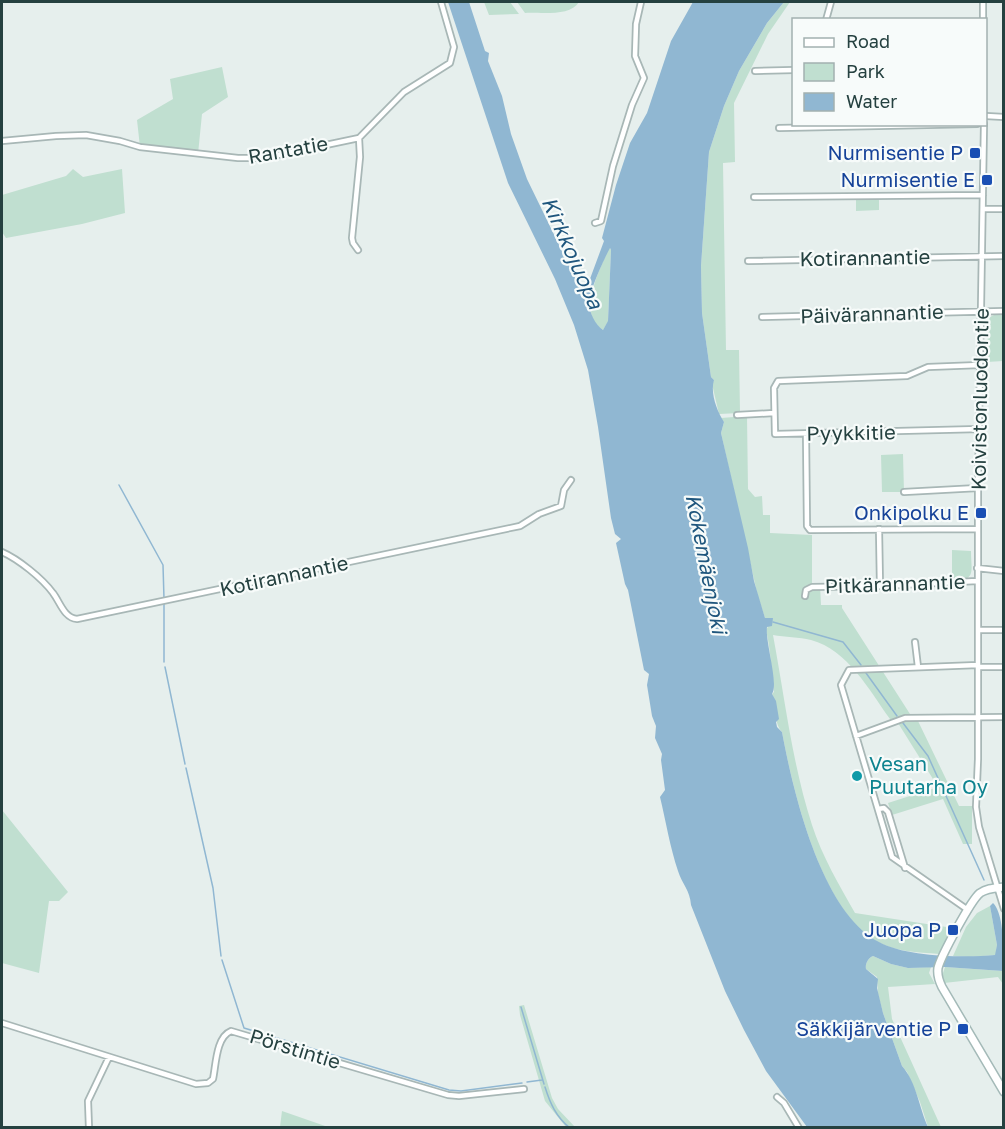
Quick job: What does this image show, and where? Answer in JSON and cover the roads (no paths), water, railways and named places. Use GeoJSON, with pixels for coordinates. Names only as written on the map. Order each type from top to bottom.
{"type":"FeatureCollection","features":[{"type":"Feature","properties":{"kind":"street"},"geometry":{"type":"LineString","coordinates":[[358,250],[352,238],[360,157],[359,138],[404,92],[450,63],[454,47],[441,2]]}},
{"type":"Feature","properties":{"kind":"street"},"geometry":{"type":"LineString","coordinates":[[827,18],[831,2]]}},
{"type":"Feature","properties":{"kind":"street"},"geometry":{"type":"LineString","coordinates":[[983,2],[983,18]]}},
{"type":"Feature","properties":{"kind":"street"},"geometry":{"type":"LineString","coordinates":[[595,223],[601,220],[613,165],[644,78],[635,56],[636,24],[640,4]]}},
{"type":"Feature","properties":{"kind":"street"},"geometry":{"type":"LineString","coordinates":[[755,71],[792,70]]}},
{"type":"Feature","properties":{"kind":"street"},"geometry":{"type":"LineString","coordinates":[[987,116],[1004,117]]}},
{"type":"Feature","properties":{"kind":"street"},"geometry":{"type":"LineString","coordinates":[[779,128],[792,126]]}},
{"type":"Feature","properties":{"kind":"street","name":"Koivistonluodontie"},"geometry":{"type":"LineString","coordinates":[[984,126],[977,581],[979,717],[976,807],[979,827],[1000,887],[1004,909]]}},
{"type":"Feature","properties":{"kind":"street","name":"Rantatie"},"geometry":{"type":"LineString","coordinates":[[2,141],[86,135],[140,147],[238,158],[264,158],[359,138]]}},
{"type":"Feature","properties":{"kind":"street"},"geometry":{"type":"LineString","coordinates":[[754,197],[983,195]]}},
{"type":"Feature","properties":{"kind":"street"},"geometry":{"type":"LineString","coordinates":[[983,209],[1004,209]]}},
{"type":"Feature","properties":{"kind":"street","name":"Kotirannantie"},"geometry":{"type":"LineString","coordinates":[[748,261],[1004,256]]}},
{"type":"Feature","properties":{"kind":"street","name":"Päivärannantie"},"geometry":{"type":"LineString","coordinates":[[762,317],[1004,311]]}},
{"type":"Feature","properties":{"kind":"street"},"geometry":{"type":"LineString","coordinates":[[737,415],[774,413],[774,388],[778,381],[907,376],[928,367],[980,365]]}},
{"type":"Feature","properties":{"kind":"street","name":"Pyykkitie"},"geometry":{"type":"LineString","coordinates":[[774,413],[775,434],[980,429]]}},
{"type":"Feature","properties":{"kind":"street"},"geometry":{"type":"LineString","coordinates":[[806,434],[807,526],[810,530],[978,529]]}},
{"type":"Feature","properties":{"kind":"street","name":"Kotirannantie"},"geometry":{"type":"LineString","coordinates":[[2,552],[32,573],[52,591],[67,615],[72,619],[77,619],[520,526],[539,514],[561,506],[564,490],[571,480]]}},
{"type":"Feature","properties":{"kind":"street"},"geometry":{"type":"LineString","coordinates":[[904,492],[978,488]]}},
{"type":"Feature","properties":{"kind":"street"},"geometry":{"type":"LineString","coordinates":[[879,529],[880,586]]}},
{"type":"Feature","properties":{"kind":"street"},"geometry":{"type":"LineString","coordinates":[[978,568],[1004,571]]}},
{"type":"Feature","properties":{"kind":"street","name":"Pitkärannantie"},"geometry":{"type":"LineString","coordinates":[[806,596],[806,590],[812,587],[977,581]]}},
{"type":"Feature","properties":{"kind":"street"},"geometry":{"type":"LineString","coordinates":[[978,630],[1004,630]]}},
{"type":"Feature","properties":{"kind":"street"},"geometry":{"type":"LineString","coordinates":[[915,642],[918,667]]}},
{"type":"Feature","properties":{"kind":"street"},"geometry":{"type":"LineString","coordinates":[[968,910],[892,857],[841,685],[849,670],[1004,667]]}},
{"type":"Feature","properties":{"kind":"street"},"geometry":{"type":"LineString","coordinates":[[856,736],[905,718],[1004,717]]}},
{"type":"Feature","properties":{"kind":"street"},"geometry":{"type":"LineString","coordinates":[[878,809],[884,808],[888,812],[905,868]]}},
{"type":"Feature","properties":{"kind":"street"},"geometry":{"type":"LineString","coordinates":[[1000,887],[982,891],[968,910],[938,969],[938,978],[1004,1092]]}},
{"type":"Feature","properties":{"kind":"street","name":"Pörstintie"},"geometry":{"type":"LineString","coordinates":[[2,1023],[202,1085],[213,1079],[222,1040],[225,1034],[231,1031],[448,1095],[459,1096],[524,1089]]}},
{"type":"Feature","properties":{"kind":"street"},"geometry":{"type":"LineString","coordinates":[[89,1128],[88,1101],[110,1057]]}},
{"type":"Feature","properties":{"kind":"street"},"geometry":{"type":"LineString","coordinates":[[777,1097],[784,1103],[799,1128]]}},
{"type":"Feature","properties":{"kind":"water","name":"Kokemäenjoki"},"geometry":{"type":"Polygon","coordinates":[[[448,2],[469,2],[485,51],[489,53],[488,61],[502,96],[511,134],[527,179],[578,284],[584,291],[604,241],[602,238],[616,185],[630,143],[647,113],[671,41],[693,2],[784,2],[767,23],[739,71],[724,106],[709,152],[701,266],[702,313],[711,377],[714,380],[714,396],[724,422],[721,433],[754,581],[765,618],[773,618],[772,626],[767,627],[767,634],[774,681],[772,694],[776,701],[779,719],[776,722],[777,727],[782,732],[802,816],[826,878],[841,905],[859,927],[879,942],[904,951],[952,956],[995,955],[997,945],[990,906],[993,903],[1000,916],[1003,971],[945,967],[908,968],[873,956],[866,963],[866,969],[878,979],[877,988],[883,1013],[928,1127],[807,1127],[766,1071],[725,991],[691,905],[688,891],[678,871],[670,844],[660,797],[665,790],[662,754],[655,738],[656,726],[647,685],[649,674],[644,670],[616,543],[621,539],[615,534],[611,518],[588,370],[574,325],[555,279],[508,183],[448,2]],[[610,248],[601,266],[589,301],[593,317],[603,330],[608,321],[610,248]]]}},
{"type":"Feature","properties":{"kind":"waterway"},"geometry":{"type":"LineString","coordinates":[[119,485],[163,565],[164,599]]}},
{"type":"Feature","properties":{"kind":"waterway"},"geometry":{"type":"LineString","coordinates":[[164,603],[164,662]]}},
{"type":"Feature","properties":{"kind":"waterway"},"geometry":{"type":"LineString","coordinates":[[773,622],[843,642],[861,665]]}},
{"type":"Feature","properties":{"kind":"waterway"},"geometry":{"type":"LineString","coordinates":[[165,667],[185,764]]}},
{"type":"Feature","properties":{"kind":"waterway"},"geometry":{"type":"LineString","coordinates":[[866,673],[897,716]]}},
{"type":"Feature","properties":{"kind":"waterway"},"geometry":{"type":"LineString","coordinates":[[903,723],[928,756],[984,880]]}},
{"type":"Feature","properties":{"kind":"waterway"},"geometry":{"type":"LineString","coordinates":[[186,768],[213,888],[221,956]]}},
{"type":"Feature","properties":{"kind":"waterway"},"geometry":{"type":"LineString","coordinates":[[222,960],[244,1028],[449,1090],[461,1091],[522,1083]]}},
{"type":"Feature","properties":{"kind":"waterway"},"geometry":{"type":"LineString","coordinates":[[521,1007],[544,1084]]}},
{"type":"Feature","properties":{"kind":"waterway"},"geometry":{"type":"LineString","coordinates":[[527,1082],[542,1080]]}},
{"type":"Feature","properties":{"kind":"waterway"},"geometry":{"type":"LineString","coordinates":[[545,1087],[554,1109],[570,1128]]}},
{"type":"Feature","properties":{"kind":"place","name":"Nurmisentie P"},"geometry":{"type":"Point","coordinates":[975,153]}},
{"type":"Feature","properties":{"kind":"place","name":"Nurmisentie E"},"geometry":{"type":"Point","coordinates":[987,180]}},
{"type":"Feature","properties":{"kind":"place","name":"Onkipolku E"},"geometry":{"type":"Point","coordinates":[981,513]}},
{"type":"Feature","properties":{"kind":"place","name":"Vesan Puutarha Oy"},"geometry":{"type":"Point","coordinates":[857,776]}},
{"type":"Feature","properties":{"kind":"place","name":"Juopa P"},"geometry":{"type":"Point","coordinates":[953,930]}},
{"type":"Feature","properties":{"kind":"place","name":"Säkkijärventie P"},"geometry":{"type":"Point","coordinates":[963,1029]}},
{"type":"Feature","properties":{"kind":"water label","name":"Kirkkojuopa"},"geometry":{"type":"Point","coordinates":[572,253]}}]}
